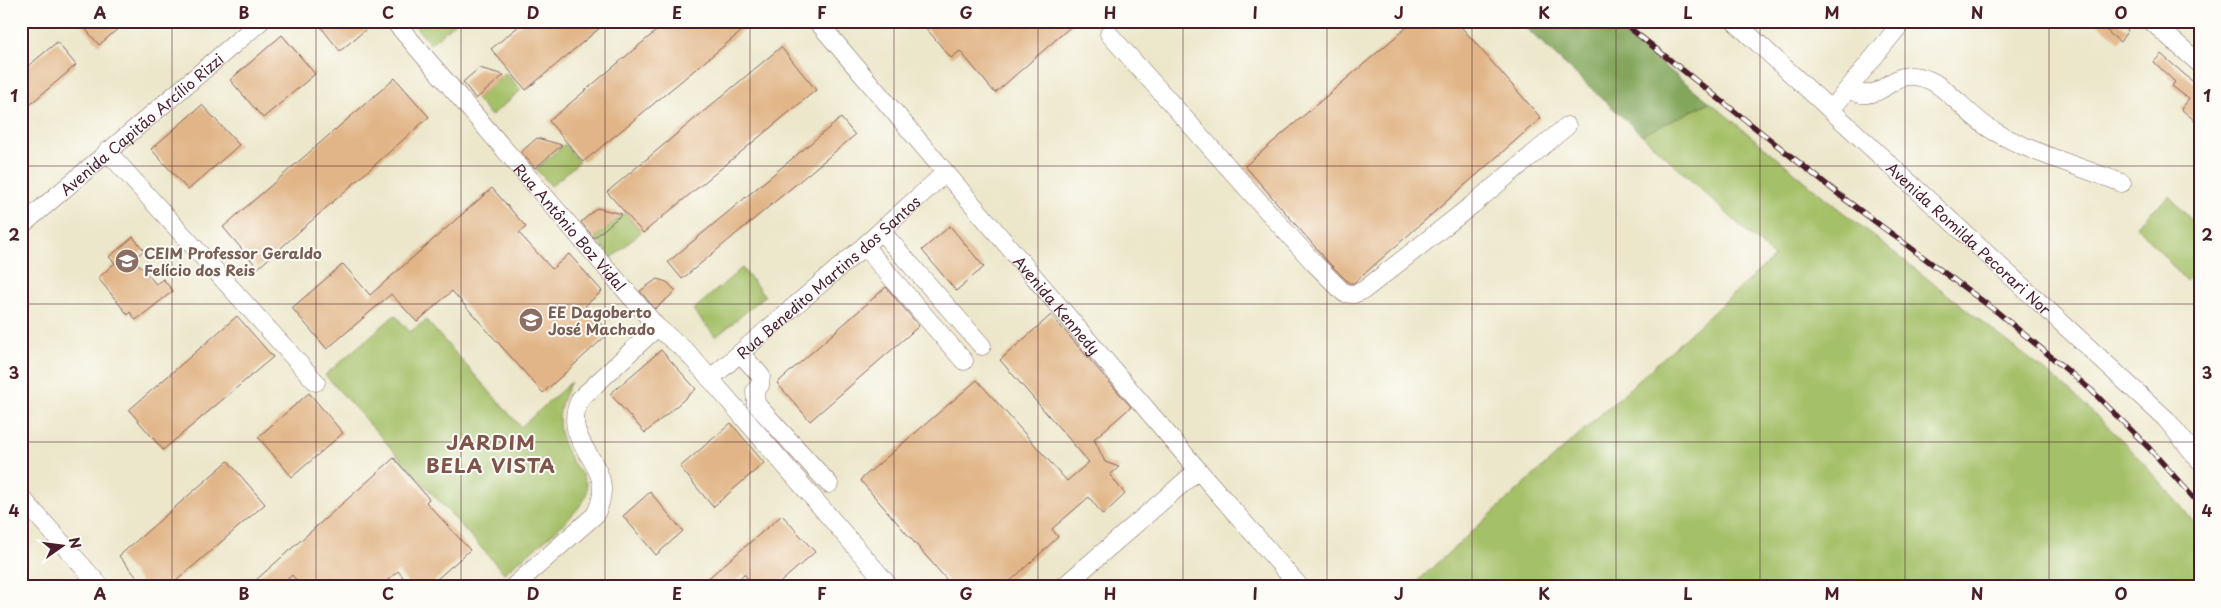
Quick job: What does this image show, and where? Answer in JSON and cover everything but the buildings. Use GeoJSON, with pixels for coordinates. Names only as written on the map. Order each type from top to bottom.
{"type":"FeatureCollection","features":[{"type":"Feature","properties":{"kind":"street","name":"Avenida Capitão Arcílio Rizzi"},"geometry":{"type":"LineString","coordinates":[[21,226],[261,21]]}},
{"type":"Feature","properties":{"kind":"street","name":"Rua Antônio Boz Vidal"},"geometry":{"type":"LineString","coordinates":[[394,21],[657,327],[687,352],[890,587]]}},
{"type":"Feature","properties":{"kind":"street","name":"Avenida Kennedy"},"geometry":{"type":"LineString","coordinates":[[817,21],[944,173],[1198,470],[1292,584]]}},
{"type":"Feature","properties":{"kind":"street","name":"Avenida Romilda Pecorari Nor"},"geometry":{"type":"LineString","coordinates":[[1734,21],[2166,419],[2200,461]]}},
{"type":"Feature","properties":{"kind":"street"},"geometry":{"type":"LineString","coordinates":[[1831,110],[1903,21]]}},
{"type":"Feature","properties":{"kind":"street"},"geometry":{"type":"LineString","coordinates":[[2152,21],[2200,64]]}},
{"type":"Feature","properties":{"kind":"street"},"geometry":{"type":"LineString","coordinates":[[1109,34],[1314,263],[1344,293],[1354,294],[1364,290],[1472,205],[1567,126]]}},
{"type":"Feature","properties":{"kind":"street"},"geometry":{"type":"LineString","coordinates":[[1848,88],[1862,94],[1878,90],[1898,78],[1913,75],[1932,81],[1990,129],[2013,141],[2122,183]]}},
{"type":"Feature","properties":{"kind":"street"},"geometry":{"type":"LineString","coordinates":[[108,152],[316,382]]}},
{"type":"Feature","properties":{"kind":"street","name":"Rua Benedito Martins dos Santos"},"geometry":{"type":"LineString","coordinates":[[710,379],[864,246],[944,173]]}},
{"type":"Feature","properties":{"kind":"street"},"geometry":{"type":"LineString","coordinates":[[881,231],[982,346]]}},
{"type":"Feature","properties":{"kind":"street"},"geometry":{"type":"LineString","coordinates":[[864,246],[964,362]]}},
{"type":"Feature","properties":{"kind":"street"},"geometry":{"type":"LineString","coordinates":[[513,587],[595,515],[601,502],[603,490],[600,475],[578,436],[574,424],[574,412],[580,399],[657,327]]}},
{"type":"Feature","properties":{"kind":"street"},"geometry":{"type":"LineString","coordinates":[[740,353],[760,376],[760,385],[755,391],[756,404],[829,484]]}},
{"type":"Feature","properties":{"kind":"street"},"geometry":{"type":"LineString","coordinates":[[1063,587],[1198,470]]}},
{"type":"Feature","properties":{"kind":"street"},"geometry":{"type":"LineString","coordinates":[[21,497],[102,587]]}},
{"type":"Feature","properties":{"kind":"green space"},"geometry":{"type":"Polygon","coordinates":[[[421,21],[457,21],[430,44],[415,26],[421,21]]]}},
{"type":"Feature","properties":{"kind":"green space"},"geometry":{"type":"Polygon","coordinates":[[[1518,21],[1607,21],[1710,102],[1642,135],[1518,21]]]}},
{"type":"Feature","properties":{"kind":"green space"},"geometry":{"type":"Polygon","coordinates":[[[506,73],[521,90],[491,116],[476,99],[506,73]]]}},
{"type":"Feature","properties":{"kind":"green space"},"geometry":{"type":"Polygon","coordinates":[[[1710,102],[1835,206],[2069,390],[2127,445],[2180,505],[2200,531],[2200,587],[1411,587],[1774,257],[1642,135],[1710,102]]]}},
{"type":"Feature","properties":{"kind":"green space"},"geometry":{"type":"Polygon","coordinates":[[[565,144],[579,162],[551,186],[536,169],[565,144]]]}},
{"type":"Feature","properties":{"kind":"green space"},"geometry":{"type":"Polygon","coordinates":[[[2169,196],[2200,229],[2200,268],[2186,281],[2136,225],[2169,196]]]}},
{"type":"Feature","properties":{"kind":"green space"},"geometry":{"type":"Polygon","coordinates":[[[625,213],[641,232],[612,258],[595,238],[625,213]]]}},
{"type":"Feature","properties":{"kind":"green space"},"geometry":{"type":"Polygon","coordinates":[[[742,268],[765,296],[716,337],[693,310],[742,268]]]}},
{"type":"Feature","properties":{"kind":"green space"},"geometry":{"type":"Polygon","coordinates":[[[395,315],[410,332],[426,320],[521,427],[571,382],[562,402],[559,421],[560,431],[566,450],[585,481],[586,495],[574,514],[563,525],[504,573],[325,375],[395,315]]]}},
{"type":"Feature","properties":{"kind":"railway"},"geometry":{"type":"LineString","coordinates":[[1621,21],[1846,200],[1996,311],[2091,390],[2149,448],[2200,505]]}},
{"type":"Feature","properties":{"kind":"place","name":"CEIM Professor Geraldo Felício dos Reis"},"geometry":{"type":"Point","coordinates":[127,261]}},
{"type":"Feature","properties":{"kind":"place","name":"EE Dagoberto José Machado"},"geometry":{"type":"Point","coordinates":[531,320]}},
{"type":"Feature","properties":{"kind":"district","name":"JARDIM BELA VISTA"},"geometry":{"type":"Point","coordinates":[491,454]}}]}
